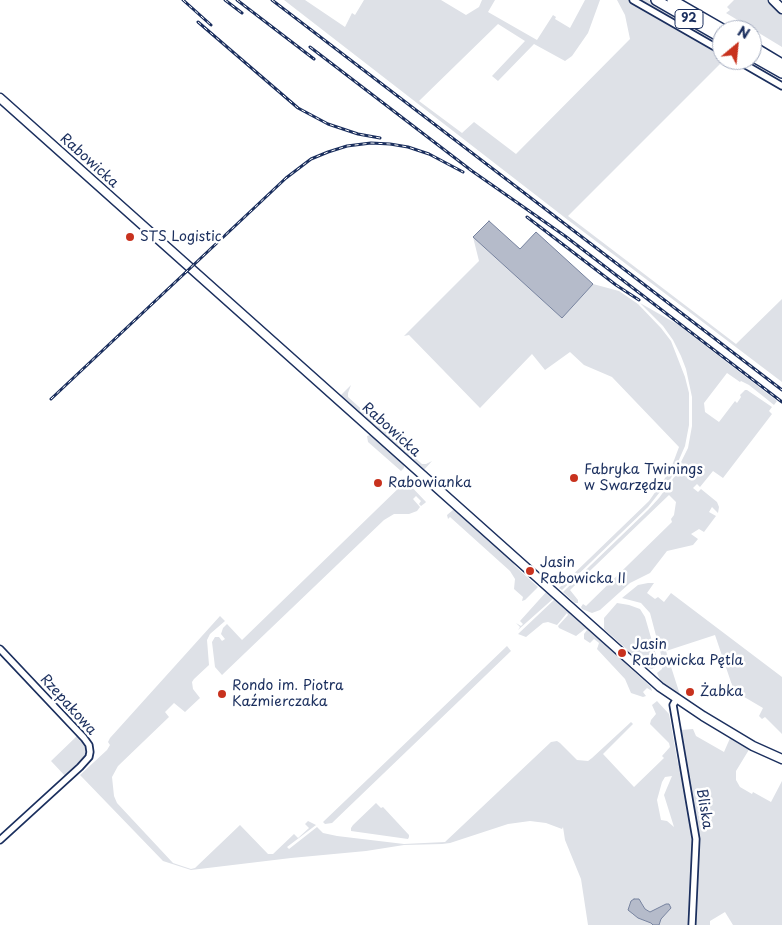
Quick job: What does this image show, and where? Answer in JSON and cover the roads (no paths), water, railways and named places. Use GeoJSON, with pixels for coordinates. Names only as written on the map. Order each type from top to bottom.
{"type":"FeatureCollection","features":[{"type":"Feature","properties":{"kind":"main road","name":"92"},"geometry":{"type":"LineString","coordinates":[[656,0],[712,32]]}},
{"type":"Feature","properties":{"kind":"main road","name":"92"},"geometry":{"type":"LineString","coordinates":[[672,0],[712,23]]}},
{"type":"Feature","properties":{"kind":"main road"},"geometry":{"type":"LineString","coordinates":[[762,52],[780,62]]}},
{"type":"Feature","properties":{"kind":"main road"},"geometry":{"type":"LineString","coordinates":[[762,62],[782,73]]}},
{"type":"Feature","properties":{"kind":"street"},"geometry":{"type":"LineString","coordinates":[[633,0],[712,45]]}},
{"type":"Feature","properties":{"kind":"street"},"geometry":{"type":"LineString","coordinates":[[773,0],[782,9]]}},
{"type":"Feature","properties":{"kind":"street"},"geometry":{"type":"LineString","coordinates":[[754,70],[782,86]]}},
{"type":"Feature","properties":{"kind":"street","name":"Rabowicka"},"geometry":{"type":"LineString","coordinates":[[0,98],[676,700],[753,746],[782,759]]}},
{"type":"Feature","properties":{"kind":"street","name":"Rzepakowa"},"geometry":{"type":"LineString","coordinates":[[0,649],[84,738],[89,745],[90,752],[89,757],[80,768],[0,840]]}},
{"type":"Feature","properties":{"kind":"street","name":"Bliska"},"geometry":{"type":"LineString","coordinates":[[676,700],[673,705],[696,839],[692,925]]}},
{"type":"Feature","properties":{"kind":"water"},"geometry":{"type":"Polygon","coordinates":[[[489,221],[520,249],[536,232],[593,284],[562,318],[473,237],[489,221]]]}},
{"type":"Feature","properties":{"kind":"water"},"geometry":{"type":"Polygon","coordinates":[[[639,899],[645,909],[650,912],[666,904],[669,904],[671,908],[661,919],[659,925],[653,925],[638,918],[628,910],[631,901],[639,899]]]}},
{"type":"Feature","properties":{"kind":"railway"},"geometry":{"type":"LineString","coordinates":[[183,0],[211,25]]}},
{"type":"Feature","properties":{"kind":"railway"},"geometry":{"type":"LineString","coordinates":[[225,0],[242,13]]}},
{"type":"Feature","properties":{"kind":"railway"},"geometry":{"type":"LineString","coordinates":[[237,0],[314,59]]}},
{"type":"Feature","properties":{"kind":"railway"},"geometry":{"type":"LineString","coordinates":[[272,0],[782,390]]}},
{"type":"Feature","properties":{"kind":"railway"},"geometry":{"type":"LineString","coordinates":[[198,22],[298,108],[328,124],[358,134],[380,138]]}},
{"type":"Feature","properties":{"kind":"railway"},"geometry":{"type":"LineString","coordinates":[[310,47],[472,171],[565,236],[782,402]]}},
{"type":"Feature","properties":{"kind":"railway"},"geometry":{"type":"LineString","coordinates":[[51,399],[286,178],[311,159],[347,146],[371,143],[390,144],[408,147],[429,154],[463,172]]}},
{"type":"Feature","properties":{"kind":"railway"},"geometry":{"type":"LineString","coordinates":[[527,217],[616,285],[639,300]]}},
{"type":"Feature","properties":{"kind":"place","name":"STS Logistic"},"geometry":{"type":"Point","coordinates":[130,237]}},
{"type":"Feature","properties":{"kind":"place","name":"Fabryka Twinings w Swarzędzu"},"geometry":{"type":"Point","coordinates":[574,478]}},
{"type":"Feature","properties":{"kind":"place","name":"Rabowianka"},"geometry":{"type":"Point","coordinates":[378,483]}},
{"type":"Feature","properties":{"kind":"place","name":"Jasin Rabowicka II"},"geometry":{"type":"Point","coordinates":[530,571]}},
{"type":"Feature","properties":{"kind":"place","name":"Jasin Rabowicka Pętla"},"geometry":{"type":"Point","coordinates":[622,653]}},
{"type":"Feature","properties":{"kind":"place","name":"Żabka"},"geometry":{"type":"Point","coordinates":[690,692]}},
{"type":"Feature","properties":{"kind":"place","name":"Rondo im. Piotra Kaźmierczaka"},"geometry":{"type":"Point","coordinates":[222,694]}}]}
